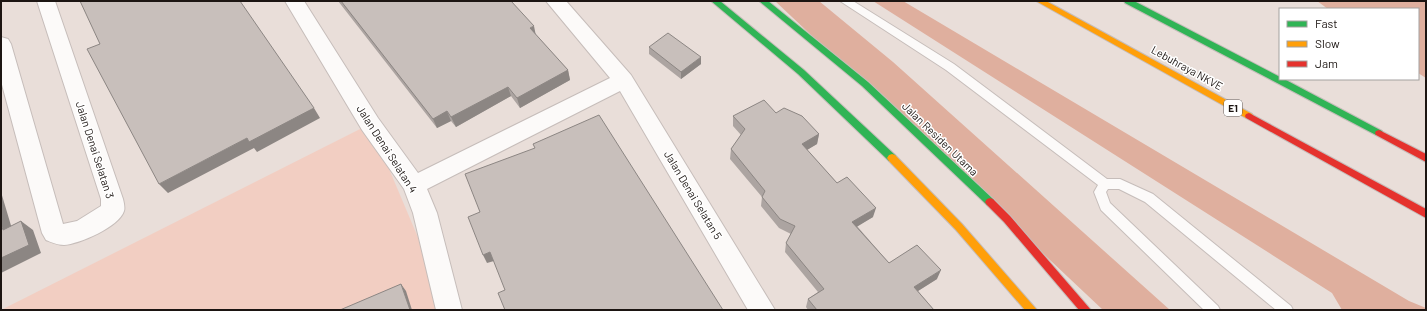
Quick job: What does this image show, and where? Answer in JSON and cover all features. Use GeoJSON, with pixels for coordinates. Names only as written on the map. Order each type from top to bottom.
{"type":"FeatureCollection","features":[{"type":"Feature","properties":{"kind":"main road"},"geometry":{"type":"LineString","coordinates":[[715,1],[745,24],[896,160],[985,254],[1032,310]]}},
{"type":"Feature","properties":{"kind":"main road","name":"Jalan Residen Utama"},"geometry":{"type":"LineString","coordinates":[[763,1],[865,84],[996,208],[1086,310]]}},
{"type":"Feature","properties":{"kind":"main road","name":"Lebuhraya NKVE"},"geometry":{"type":"LineString","coordinates":[[1040,1],[1426,214]]}},
{"type":"Feature","properties":{"kind":"main road"},"geometry":{"type":"LineString","coordinates":[[1128,1],[1426,158]]}},
{"type":"Feature","properties":{"kind":"street","name":"Jalan Denai Selatan 3"},"geometry":{"type":"LineString","coordinates":[[1,44],[54,233],[61,236],[79,231],[100,221],[113,210],[112,199],[46,1]]}},
{"type":"Feature","properties":{"kind":"street","name":"Jalan Denai Selatan 4"},"geometry":{"type":"LineString","coordinates":[[294,1],[370,124],[414,185],[426,213],[449,310]]}},
{"type":"Feature","properties":{"kind":"street","name":"Jalan Denai Selatan 5"},"geometry":{"type":"LineString","coordinates":[[555,1],[624,80],[762,310]]}},
{"type":"Feature","properties":{"kind":"street"},"geometry":{"type":"LineString","coordinates":[[414,185],[624,80]]}},
{"type":"Feature","properties":{"kind":"lane"},"geometry":{"type":"LineString","coordinates":[[845,1],[950,67],[1105,184],[1120,184],[1149,198],[1286,310]]}},
{"type":"Feature","properties":{"kind":"lane"},"geometry":{"type":"LineString","coordinates":[[1105,184],[1100,192],[1106,206],[1213,310]]}},
{"type":"Feature","properties":{"kind":"shaded area"},"geometry":{"type":"Polygon","coordinates":[[[775,1],[819,1],[893,62],[1170,310],[1103,310],[775,1]]]}},
{"type":"Feature","properties":{"kind":"shaded area"},"geometry":{"type":"Polygon","coordinates":[[[873,1],[903,1],[1409,301],[1426,308],[1426,310],[1342,310],[1332,293],[873,1]]]}},
{"type":"Feature","properties":{"kind":"shaded area"},"geometry":{"type":"Polygon","coordinates":[[[1317,1],[1426,1],[1426,78],[1419,74],[1419,8],[1327,8],[1317,1]]]}},
{"type":"Feature","properties":{"kind":"shaded area"},"geometry":{"type":"Polygon","coordinates":[[[370,124],[447,306],[435,310],[1,310],[370,124]]]}},
{"type":"Feature","properties":{"kind":"building"},"geometry":{"type":"Polygon","coordinates":[[[80,1],[240,1],[314,108],[249,142],[247,138],[159,184],[87,49],[100,44],[80,1]]]}},
{"type":"Feature","properties":{"kind":"building"},"geometry":{"type":"Polygon","coordinates":[[[341,1],[511,1],[534,26],[530,28],[568,70],[517,98],[508,87],[451,117],[447,111],[433,119],[341,1]]]}},
{"type":"Feature","properties":{"kind":"building"},"geometry":{"type":"Polygon","coordinates":[[[668,33],[701,57],[681,72],[649,47],[668,33]]]}},
{"type":"Feature","properties":{"kind":"building"},"geometry":{"type":"Polygon","coordinates":[[[764,100],[776,113],[784,108],[802,116],[819,134],[802,144],[837,183],[847,177],[876,208],[852,222],[889,263],[917,245],[941,270],[914,287],[934,310],[817,310],[808,299],[824,289],[786,243],[795,226],[780,219],[762,197],[765,191],[731,149],[745,129],[733,116],[764,100]]]}},
{"type":"Feature","properties":{"kind":"building"},"geometry":{"type":"Polygon","coordinates":[[[599,115],[723,310],[505,310],[498,293],[505,290],[490,252],[483,255],[468,217],[480,212],[465,174],[535,148],[533,144],[599,115]]]}},
{"type":"Feature","properties":{"kind":"building"},"geometry":{"type":"Polygon","coordinates":[[[21,221],[29,245],[1,258],[1,224],[3,230],[21,221]]]}},
{"type":"Feature","properties":{"kind":"building"},"geometry":{"type":"Polygon","coordinates":[[[401,284],[410,310],[340,310],[401,284]]]}},
{"type":"Feature","properties":{"kind":"traffic: fast"},"geometry":{"type":"LineString","coordinates":[[715,1],[801,72],[892,158]]}},
{"type":"Feature","properties":{"kind":"traffic: fast"},"geometry":{"type":"LineString","coordinates":[[763,1],[865,84],[990,202]]}},
{"type":"Feature","properties":{"kind":"traffic: fast"},"geometry":{"type":"LineString","coordinates":[[1128,1],[1379,133]]}},
{"type":"Feature","properties":{"kind":"traffic: slow"},"geometry":{"type":"LineString","coordinates":[[1040,1],[1249,116]]}},
{"type":"Feature","properties":{"kind":"traffic: slow"},"geometry":{"type":"LineString","coordinates":[[892,158],[959,227],[1032,310]]}},
{"type":"Feature","properties":{"kind":"traffic: jam"},"geometry":{"type":"LineString","coordinates":[[1249,116],[1426,214]]}},
{"type":"Feature","properties":{"kind":"traffic: jam"},"geometry":{"type":"LineString","coordinates":[[1379,133],[1426,158]]}},
{"type":"Feature","properties":{"kind":"traffic: jam"},"geometry":{"type":"LineString","coordinates":[[990,202],[1007,219],[1086,310]]}}]}
